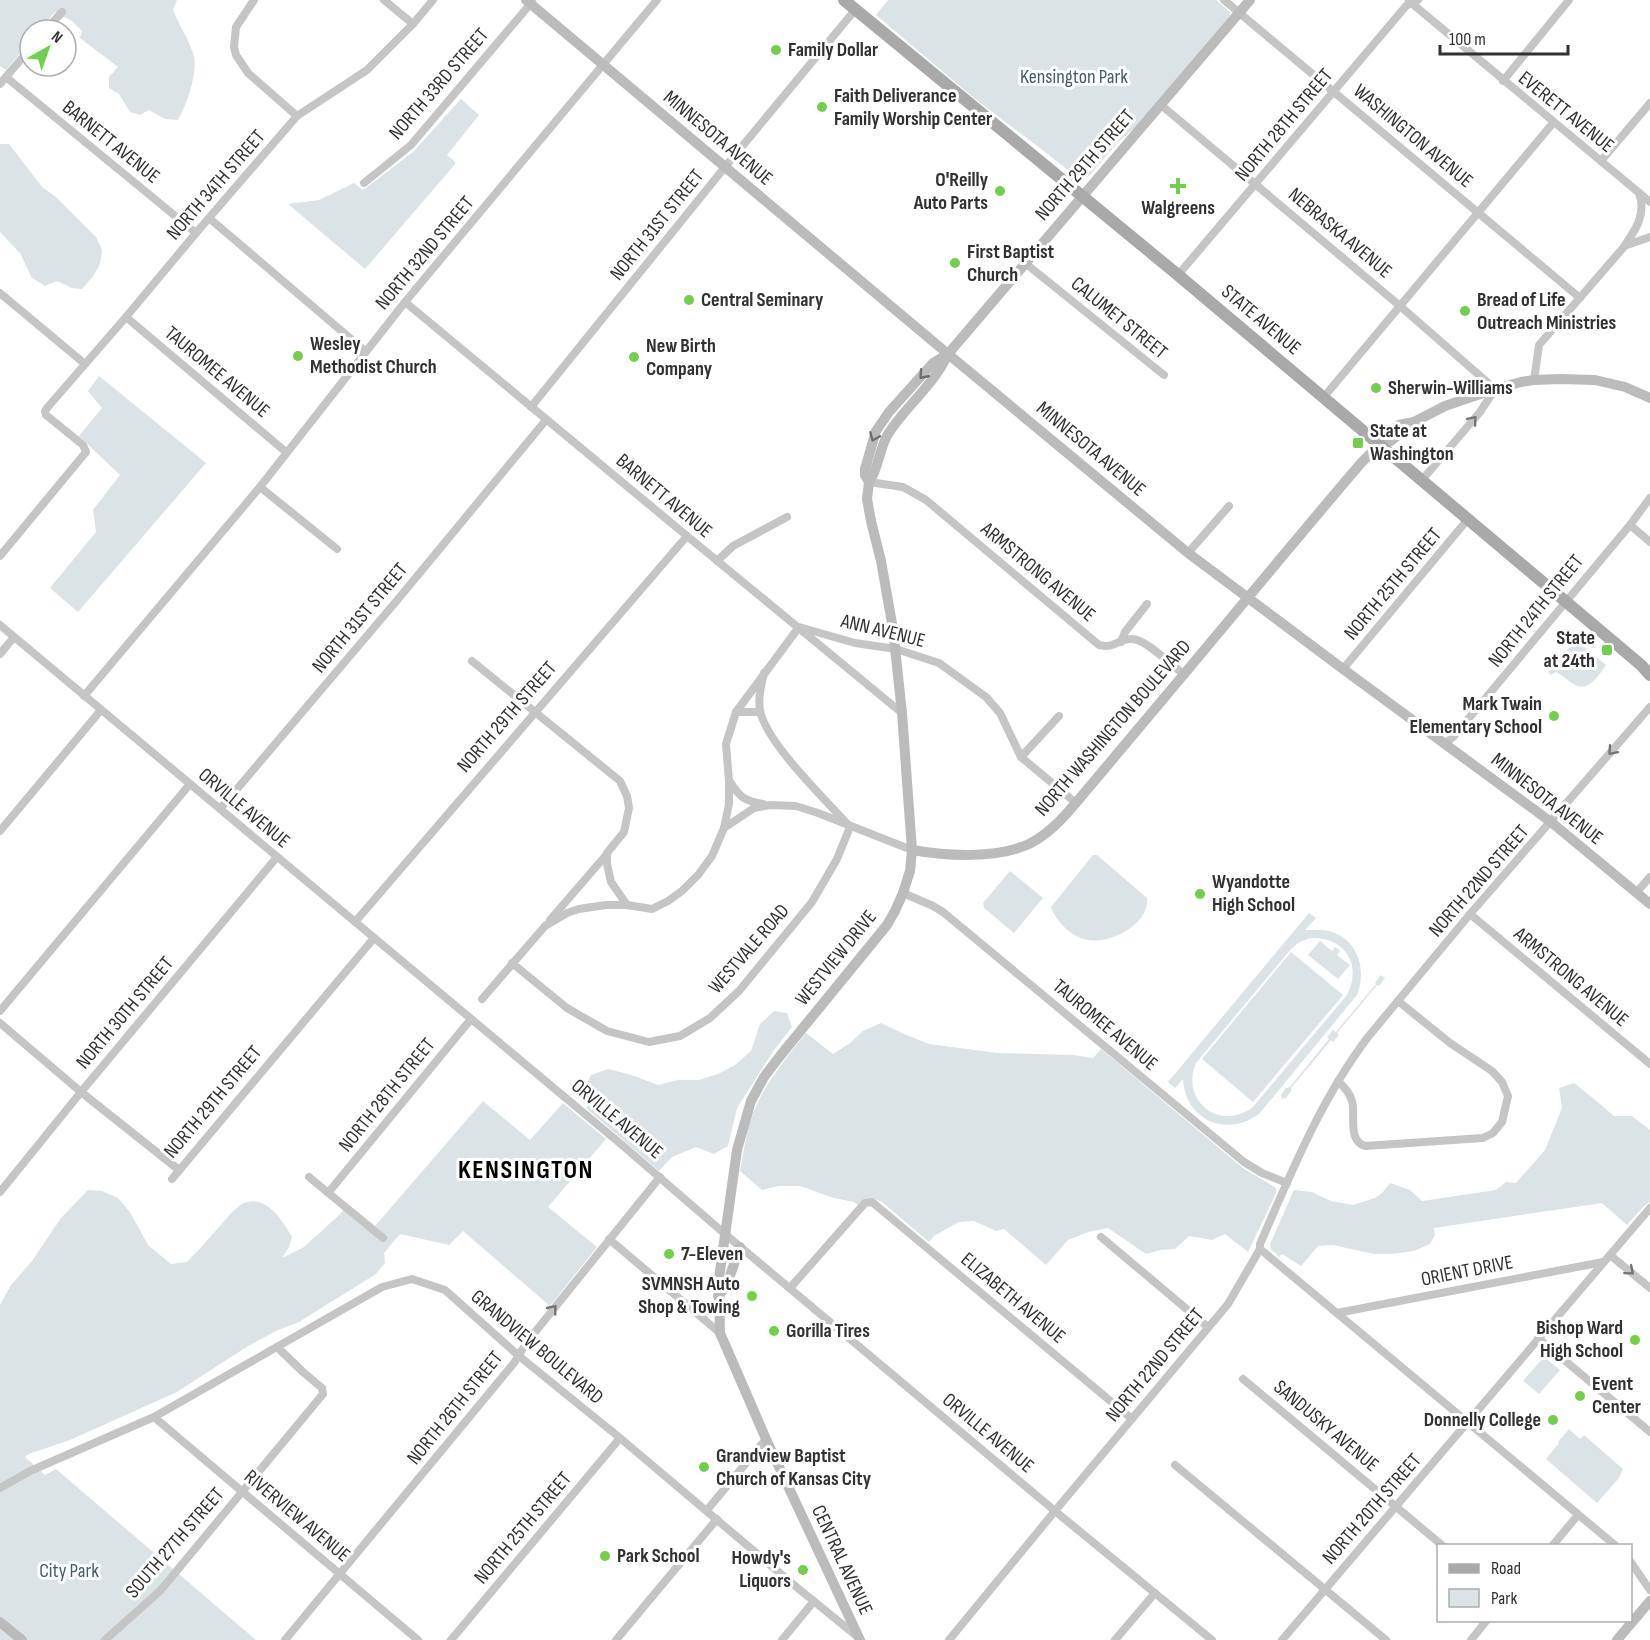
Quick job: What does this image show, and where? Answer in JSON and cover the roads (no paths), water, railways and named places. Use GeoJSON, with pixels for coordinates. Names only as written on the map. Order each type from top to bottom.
{"type":"FeatureCollection","features":[{"type":"Feature","properties":{"kind":"main road","name":"STATE AVENUE"},"geometry":{"type":"LineString","coordinates":[[844,0],[1178,275],[1641,665],[1650,675]]}},
{"type":"Feature","properties":{"kind":"main road","name":"NORTH 29TH STREET"},"geometry":{"type":"LineString","coordinates":[[948,354],[1250,0]]}},
{"type":"Feature","properties":{"kind":"main road","name":"MINNESOTA AVENUE"},"geometry":{"type":"LineString","coordinates":[[530,1],[603,65],[1188,553],[1551,822],[1650,904]]}},
{"type":"Feature","properties":{"kind":"main road","name":"WESTVIEW DRIVE"},"geometry":{"type":"LineString","coordinates":[[720,1333],[719,1278],[737,1150],[751,1101],[764,1077],[780,1056],[887,925],[903,893],[910,871],[912,850],[903,713],[896,649],[867,499],[869,482],[875,472],[886,437],[941,369],[948,354]]}},
{"type":"Feature","properties":{"kind":"main road","name":"NORTH WASHINGTON BOULEVARD"},"geometry":{"type":"LineString","coordinates":[[912,850],[954,855],[1009,851],[1029,843],[1048,831],[1076,803],[1185,675],[1361,463],[1379,445],[1391,441],[1414,422],[1445,406],[1495,388],[1534,380],[1595,380],[1624,387],[1650,398]]}},
{"type":"Feature","properties":{"kind":"main road"},"geometry":{"type":"LineString","coordinates":[[718,1296],[726,1287],[740,1247]]}},
{"type":"Feature","properties":{"kind":"main road","name":"CENTRAL AVENUE"},"geometry":{"type":"LineString","coordinates":[[720,1333],[766,1439],[860,1639]]}},
{"type":"Feature","properties":{"kind":"main road"},"geometry":{"type":"LineString","coordinates":[[1617,1640],[1650,1601]]}},
{"type":"Feature","properties":{"kind":"main road"},"geometry":{"type":"LineString","coordinates":[[0,1622],[22,1640]]}},
{"type":"Feature","properties":{"kind":"street"},"geometry":{"type":"LineString","coordinates":[[254,0],[236,27],[234,47],[237,60],[248,73],[297,116]]}},
{"type":"Feature","properties":{"kind":"street"},"geometry":{"type":"LineString","coordinates":[[384,0],[413,24]]}},
{"type":"Feature","properties":{"kind":"street","name":"NORTH 34TH STREET"},"geometry":{"type":"LineString","coordinates":[[0,556],[86,452],[83,445],[45,413],[47,408],[297,116],[367,70],[434,0]]}},
{"type":"Feature","properties":{"kind":"street","name":"NORTH 32ND STREET"},"geometry":{"type":"LineString","coordinates":[[84,696],[260,487],[365,351],[657,0]]}},
{"type":"Feature","properties":{"kind":"street","name":"WASHINGTON AVENUE"},"geometry":{"type":"LineString","coordinates":[[1224,0],[1580,298]]}},
{"type":"Feature","properties":{"kind":"street"},"geometry":{"type":"LineString","coordinates":[[1503,81],[1569,0]]}},
{"type":"Feature","properties":{"kind":"street","name":"NORTH 33RD STREET"},"geometry":{"type":"LineString","coordinates":[[364,183],[411,145],[530,1]]}},
{"type":"Feature","properties":{"kind":"street","name":"EVERETT AVENUE"},"geometry":{"type":"LineString","coordinates":[[1412,1],[1503,81],[1650,202]]}},
{"type":"Feature","properties":{"kind":"street","name":"NORTH 28TH STREET"},"geometry":{"type":"LineString","coordinates":[[1178,275],[1412,1]]}},
{"type":"Feature","properties":{"kind":"street","name":"NORTH 31ST STREET"},"geometry":{"type":"LineString","coordinates":[[531,407],[855,10]]}},
{"type":"Feature","properties":{"kind":"street"},"geometry":{"type":"LineString","coordinates":[[57,18],[62,12]]}},
{"type":"Feature","properties":{"kind":"street"},"geometry":{"type":"LineString","coordinates":[[0,84],[18,63]]}},
{"type":"Feature","properties":{"kind":"street","name":"BARNETT AVENUE"},"geometry":{"type":"LineString","coordinates":[[6,77],[196,232]]}},
{"type":"Feature","properties":{"kind":"street"},"geometry":{"type":"LineString","coordinates":[[1601,162],[1650,103]]}},
{"type":"Feature","properties":{"kind":"street","name":"NEBRASKA AVENUE"},"geometry":{"type":"LineString","coordinates":[[1161,105],[1495,388]]}},
{"type":"Feature","properties":{"kind":"street"},"geometry":{"type":"LineString","coordinates":[[1323,398],[1554,123]]}},
{"type":"Feature","properties":{"kind":"street"},"geometry":{"type":"LineString","coordinates":[[1534,380],[1539,345],[1623,248],[1638,225],[1642,201],[1638,192]]}},
{"type":"Feature","properties":{"kind":"street"},"geometry":{"type":"LineString","coordinates":[[209,218],[365,351]]}},
{"type":"Feature","properties":{"kind":"street"},"geometry":{"type":"LineString","coordinates":[[1623,248],[1650,237]]}},
{"type":"Feature","properties":{"kind":"street","name":"CALUMET STREET"},"geometry":{"type":"LineString","coordinates":[[1025,263],[1164,375]]}},
{"type":"Feature","properties":{"kind":"street"},"geometry":{"type":"LineString","coordinates":[[0,293],[85,364]]}},
{"type":"Feature","properties":{"kind":"street","name":"BARNETT AVENUE"},"geometry":{"type":"LineString","coordinates":[[405,302],[903,713]]}},
{"type":"Feature","properties":{"kind":"street","name":"TAUROMEE AVENUE"},"geometry":{"type":"LineString","coordinates":[[126,317],[286,452]]}},
{"type":"Feature","properties":{"kind":"street"},"geometry":{"type":"LineString","coordinates":[[1422,480],[1480,412],[1495,388]]}},
{"type":"Feature","properties":{"kind":"street","name":"NORTH 31ST STREET"},"geometry":{"type":"LineString","coordinates":[[220,809],[546,420]]}},
{"type":"Feature","properties":{"kind":"street","name":"ARMSTRONG AVENUE"},"geometry":{"type":"LineString","coordinates":[[869,482],[903,487],[935,507],[1100,645],[1106,647],[1129,639],[1142,642],[1185,675]]}},
{"type":"Feature","properties":{"kind":"street"},"geometry":{"type":"LineString","coordinates":[[260,487],[337,549]]}},
{"type":"Feature","properties":{"kind":"street","name":"NORTH 24TH STREET"},"geometry":{"type":"LineString","coordinates":[[1445,744],[1630,525],[1650,498]]}},
{"type":"Feature","properties":{"kind":"street"},"geometry":{"type":"LineString","coordinates":[[1188,553],[1229,506]]}},
{"type":"Feature","properties":{"kind":"street"},"geometry":{"type":"LineString","coordinates":[[717,561],[733,546],[787,517]]}},
{"type":"Feature","properties":{"kind":"street","name":"NORTH 25TH STREET"},"geometry":{"type":"LineString","coordinates":[[1343,669],[1468,519]]}},
{"type":"Feature","properties":{"kind":"street"},"geometry":{"type":"LineString","coordinates":[[1630,525],[1650,542]]}},
{"type":"Feature","properties":{"kind":"street","name":"NORTH 29TH STREET"},"geometry":{"type":"LineString","coordinates":[[355,922],[687,536]]}},
{"type":"Feature","properties":{"kind":"street"},"geometry":{"type":"LineString","coordinates":[[1121,642],[1125,632],[1147,604]]}},
{"type":"Feature","properties":{"kind":"street","name":"ORVILLE AVENUE"},"geometry":{"type":"LineString","coordinates":[[0,625],[1212,1640]]}},
{"type":"Feature","properties":{"kind":"street"},"geometry":{"type":"LineString","coordinates":[[545,926],[579,909],[606,905],[652,909],[682,891],[698,875],[712,856],[724,828],[729,804],[726,744],[736,712],[800,627]]}},
{"type":"Feature","properties":{"kind":"street","name":"ANN AVENUE"},"geometry":{"type":"LineString","coordinates":[[800,627],[855,643],[896,649],[939,663],[987,697],[1000,713],[1021,757],[1076,803]]}},
{"type":"Feature","properties":{"kind":"street"},"geometry":{"type":"LineString","coordinates":[[0,654],[14,637]]}},
{"type":"Feature","properties":{"kind":"street"},"geometry":{"type":"LineString","coordinates":[[472,661],[620,781],[627,796],[629,808],[624,832],[482,999]]}},
{"type":"Feature","properties":{"kind":"street"},"geometry":{"type":"LineString","coordinates":[[764,673],[759,696],[760,712],[769,733],[791,763],[850,827]]}},
{"type":"Feature","properties":{"kind":"street","name":"NORTH 22ND STREET"},"geometry":{"type":"LineString","coordinates":[[949,1640],[1228,1304],[1260,1249],[1260,1244],[1287,1183],[1319,1117],[1352,1058],[1470,914],[1650,707]]}},
{"type":"Feature","properties":{"kind":"street"},"geometry":{"type":"LineString","coordinates":[[0,831],[101,710]]}},
{"type":"Feature","properties":{"kind":"street"},"geometry":{"type":"LineString","coordinates":[[736,712],[760,712]]}},
{"type":"Feature","properties":{"kind":"street"},"geometry":{"type":"LineString","coordinates":[[1021,757],[1059,716]]}},
{"type":"Feature","properties":{"kind":"street"},"geometry":{"type":"LineString","coordinates":[[729,781],[740,796],[749,802],[770,805]]}},
{"type":"Feature","properties":{"kind":"street"},"geometry":{"type":"LineString","coordinates":[[0,1011],[190,784]]}},
{"type":"Feature","properties":{"kind":"street","name":"NORTH WASHINGTON BOULEVARD"},"geometry":{"type":"LineString","coordinates":[[724,828],[754,808],[770,805],[796,806],[912,850]]}},
{"type":"Feature","properties":{"kind":"street","name":"WESTVALE ROAD"},"geometry":{"type":"LineString","coordinates":[[512,963],[567,1008],[607,1031],[649,1042],[680,1036],[710,1018],[739,991],[812,902],[837,859],[850,827]]}},
{"type":"Feature","properties":{"kind":"street"},"geometry":{"type":"LineString","coordinates":[[607,853],[611,882],[627,906]]}},
{"type":"Feature","properties":{"kind":"street","name":"NORTH 30TH STREET"},"geometry":{"type":"LineString","coordinates":[[0,1192],[277,857]]}},
{"type":"Feature","properties":{"kind":"street"},"geometry":{"type":"LineString","coordinates":[[1636,893],[1650,877]]}},
{"type":"Feature","properties":{"kind":"street","name":"TAUROMEE AVENUE"},"geometry":{"type":"LineString","coordinates":[[903,893],[943,912],[1244,1162],[1276,1180],[1287,1183]]}},
{"type":"Feature","properties":{"kind":"street","name":"ARMSTRONG AVENUE"},"geometry":{"type":"LineString","coordinates":[[1470,914],[1650,1064]]}},
{"type":"Feature","properties":{"kind":"street","name":"NORTH 29TH STREET"},"geometry":{"type":"LineString","coordinates":[[172,1179],[374,938]]}},
{"type":"Feature","properties":{"kind":"street"},"geometry":{"type":"LineString","coordinates":[[1338,1081],[1345,1088],[1353,1103],[1356,1140],[1365,1146],[1483,1138],[1492,1133],[1502,1122],[1508,1096],[1502,1082],[1492,1071],[1450,1043],[1398,1001]]}},
{"type":"Feature","properties":{"kind":"street","name":"NORTH 28TH STREET"},"geometry":{"type":"LineString","coordinates":[[328,1193],[471,1019]]}},
{"type":"Feature","properties":{"kind":"street"},"geometry":{"type":"LineString","coordinates":[[0,1023],[81,1092],[179,1170]]}},
{"type":"Feature","properties":{"kind":"street"},"geometry":{"type":"LineString","coordinates":[[309,1177],[383,1238]]}},
{"type":"Feature","properties":{"kind":"street","name":"NORTH 26TH STREET"},"geometry":{"type":"LineString","coordinates":[[285,1640],[519,1356],[527,1342],[660,1177]]}},
{"type":"Feature","properties":{"kind":"street","name":"ELIZABETH AVENUE"},"geometry":{"type":"LineString","coordinates":[[790,1288],[865,1203],[872,1202],[1132,1419]]}},
{"type":"Feature","properties":{"kind":"street","name":"NORTH 20TH STREET"},"geometry":{"type":"LineString","coordinates":[[1282,1640],[1650,1208]]}},
{"type":"Feature","properties":{"kind":"street"},"geometry":{"type":"LineString","coordinates":[[1101,1237],[1208,1327]]}},
{"type":"Feature","properties":{"kind":"street","name":"CENTRAL AVENUE"},"geometry":{"type":"LineString","coordinates":[[609,1239],[720,1333]]}},
{"type":"Feature","properties":{"kind":"street"},"geometry":{"type":"LineString","coordinates":[[1260,1249],[1615,1544]]}},
{"type":"Feature","properties":{"kind":"street"},"geometry":{"type":"LineString","coordinates":[[1610,1255],[1650,1288]]}},
{"type":"Feature","properties":{"kind":"street","name":"ORIENT DRIVE"},"geometry":{"type":"LineString","coordinates":[[1337,1313],[1603,1262]]}},
{"type":"Feature","properties":{"kind":"street","name":"GRANDVIEW BOULEVARD"},"geometry":{"type":"LineString","coordinates":[[0,1488],[30,1471],[154,1417],[382,1287],[412,1279],[445,1290],[519,1356],[860,1639]]}},
{"type":"Feature","properties":{"kind":"street"},"geometry":{"type":"LineString","coordinates":[[1538,1338],[1650,1432]]}},
{"type":"Feature","properties":{"kind":"street","name":"SOUTH 27TH STREET"},"geometry":{"type":"LineString","coordinates":[[105,1640],[160,1591],[323,1394],[322,1388],[277,1347]]}},
{"type":"Feature","properties":{"kind":"street","name":"SANDUSKY AVENUE"},"geometry":{"type":"LineString","coordinates":[[1243,1378],[1442,1544]]}},
{"type":"Feature","properties":{"kind":"street","name":"RIVERVIEW AVENUE"},"geometry":{"type":"LineString","coordinates":[[154,1417],[418,1640]]}},
{"type":"Feature","properties":{"kind":"street","name":"NORTH 25TH STREET"},"geometry":{"type":"LineString","coordinates":[[451,1640],[620,1438]]}},
{"type":"Feature","properties":{"kind":"street"},"geometry":{"type":"LineString","coordinates":[[707,1510],[766,1439]]}},
{"type":"Feature","properties":{"kind":"street"},"geometry":{"type":"LineString","coordinates":[[1175,1465],[1386,1640]]}},
{"type":"Feature","properties":{"kind":"street"},"geometry":{"type":"LineString","coordinates":[[1553,1544],[1578,1515]]}},
{"type":"Feature","properties":{"kind":"street"},"geometry":{"type":"LineString","coordinates":[[616,1640],[717,1519]]}},
{"type":"Feature","properties":{"kind":"street"},"geometry":{"type":"LineString","coordinates":[[1632,1564],[1650,1590]]}},
{"type":"Feature","properties":{"kind":"street"},"geometry":{"type":"LineString","coordinates":[[1115,1640],[1155,1593]]}},
{"type":"Feature","properties":{"kind":"street"},"geometry":{"type":"LineString","coordinates":[[782,1640],[814,1602]]}},
{"type":"Feature","properties":{"kind":"street"},"geometry":{"type":"LineString","coordinates":[[1471,1640],[1485,1622]]}},
{"type":"Feature","properties":{"kind":"place","name":"Family Dollar"},"geometry":{"type":"Point","coordinates":[776,50]}},
{"type":"Feature","properties":{"kind":"place","name":"Faith Deliverance Family Worship Center"},"geometry":{"type":"Point","coordinates":[822,107]}},
{"type":"Feature","properties":{"kind":"place","name":"Walgreens"},"geometry":{"type":"Point","coordinates":[1178,186]}},
{"type":"Feature","properties":{"kind":"place","name":"O'Reilly Auto Parts"},"geometry":{"type":"Point","coordinates":[1000,191]}},
{"type":"Feature","properties":{"kind":"place","name":"First Baptist Church"},"geometry":{"type":"Point","coordinates":[955,263]}},
{"type":"Feature","properties":{"kind":"place","name":"Central Seminary"},"geometry":{"type":"Point","coordinates":[689,300]}},
{"type":"Feature","properties":{"kind":"place","name":"Bread of Life Outreach Ministries"},"geometry":{"type":"Point","coordinates":[1465,311]}},
{"type":"Feature","properties":{"kind":"place","name":"Wesley Methodist Church"},"geometry":{"type":"Point","coordinates":[298,356]}},
{"type":"Feature","properties":{"kind":"place","name":"New Birth Company"},"geometry":{"type":"Point","coordinates":[634,357]}},
{"type":"Feature","properties":{"kind":"place","name":"Sherwin-Williams"},"geometry":{"type":"Point","coordinates":[1376,388]}},
{"type":"Feature","properties":{"kind":"place","name":"State at Washington"},"geometry":{"type":"Point","coordinates":[1358,443]}},
{"type":"Feature","properties":{"kind":"place","name":"State at 24th"},"geometry":{"type":"Point","coordinates":[1607,650]}},
{"type":"Feature","properties":{"kind":"place","name":"Mark Twain Elementary School"},"geometry":{"type":"Point","coordinates":[1554,716]}},
{"type":"Feature","properties":{"kind":"place","name":"Wyandotte High School"},"geometry":{"type":"Point","coordinates":[1200,894]}},
{"type":"Feature","properties":{"kind":"place","name":"7-Eleven"},"geometry":{"type":"Point","coordinates":[669,1254]}},
{"type":"Feature","properties":{"kind":"place","name":"SVMNSH Auto Shop & Towing"},"geometry":{"type":"Point","coordinates":[752,1296]}},
{"type":"Feature","properties":{"kind":"place","name":"Gorilla Tires"},"geometry":{"type":"Point","coordinates":[774,1331]}},
{"type":"Feature","properties":{"kind":"place","name":"Bishop Ward High School"},"geometry":{"type":"Point","coordinates":[1635,1340]}},
{"type":"Feature","properties":{"kind":"place","name":"Event Center"},"geometry":{"type":"Point","coordinates":[1580,1396]}},
{"type":"Feature","properties":{"kind":"place","name":"Donnelly College"},"geometry":{"type":"Point","coordinates":[1553,1420]}},
{"type":"Feature","properties":{"kind":"place","name":"Grandview Baptist Church of Kansas City"},"geometry":{"type":"Point","coordinates":[704,1467]}},
{"type":"Feature","properties":{"kind":"place","name":"Park School"},"geometry":{"type":"Point","coordinates":[605,1556]}},
{"type":"Feature","properties":{"kind":"place","name":"Howdy's Liquors"},"geometry":{"type":"Point","coordinates":[803,1570]}},
{"type":"Feature","properties":{"kind":"district","name":"KENSINGTON"},"geometry":{"type":"Point","coordinates":[526,1170]}},
{"type":"Feature","properties":{"kind":"park label","name":"Kensington Park"},"geometry":{"type":"Point","coordinates":[1074,77]}},
{"type":"Feature","properties":{"kind":"park label","name":"City Park"},"geometry":{"type":"Point","coordinates":[69,1571]}}]}
